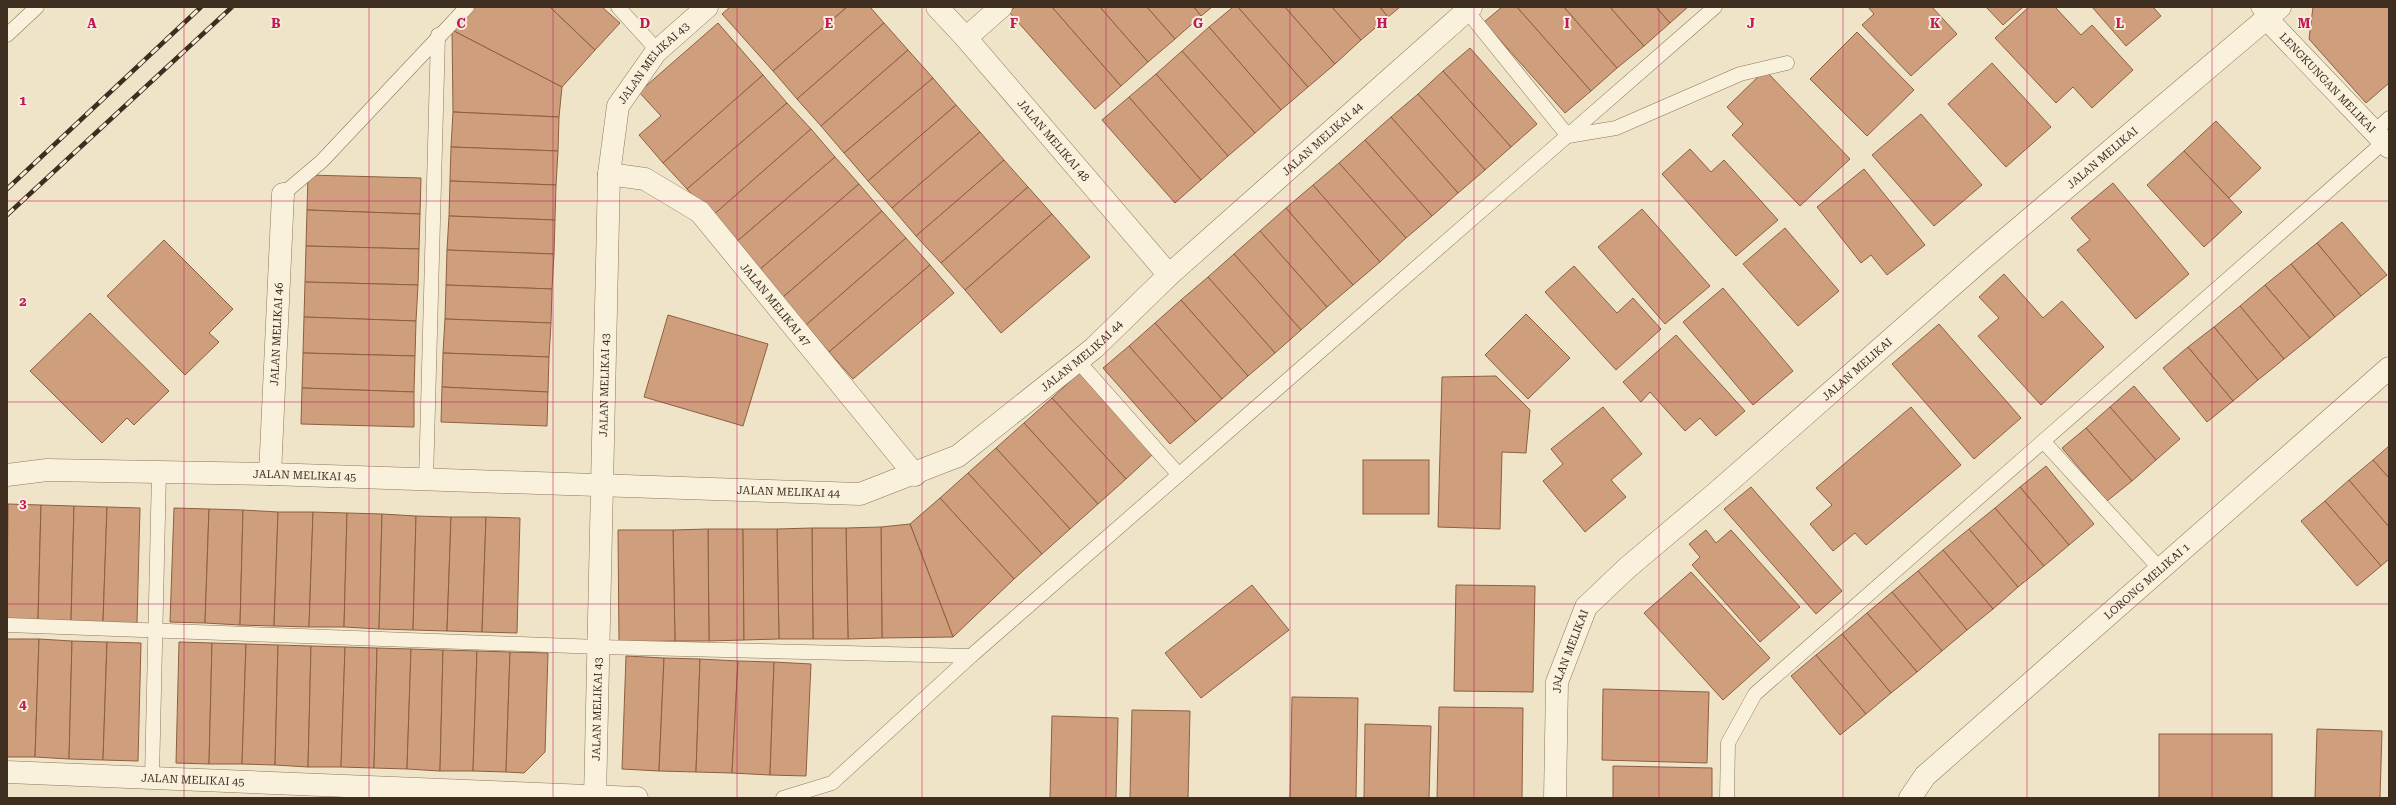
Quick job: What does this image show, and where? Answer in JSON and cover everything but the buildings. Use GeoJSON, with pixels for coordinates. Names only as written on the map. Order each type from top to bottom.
{"type":"FeatureCollection","features":[{"type":"Feature","properties":{"kind":"street","name":"JALAN MELIKAI 43"},"geometry":{"type":"LineString","coordinates":[[595,797],[609,174],[618,106],[658,51],[707,7]]}},
{"type":"Feature","properties":{"kind":"street","name":"JALAN MELIKAI 48"},"geometry":{"type":"LineString","coordinates":[[937,7],[966,38],[1169,276]]}},
{"type":"Feature","properties":{"kind":"street"},"geometry":{"type":"LineString","coordinates":[[966,38],[1001,7]]}},
{"type":"Feature","properties":{"kind":"street","name":"JALAN MELIKAI 44"},"geometry":{"type":"LineString","coordinates":[[602,484],[860,494],[915,475],[958,456],[1094,348],[1169,276],[1469,9]]}},
{"type":"Feature","properties":{"kind":"street","name":"LENGKUNGAN MELIKAI"},"geometry":{"type":"LineString","coordinates":[[2268,11],[2384,135]]}},
{"type":"Feature","properties":{"kind":"street","name":"JALAN MELIKAI"},"geometry":{"type":"LineString","coordinates":[[1555,798],[1557,682],[1586,607],[1627,568],[1716,493],[2268,11]]}},
{"type":"Feature","properties":{"kind":"street","name":"JALAN MELIKAI 47"},"geometry":{"type":"LineString","coordinates":[[609,174],[645,178],[700,212],[915,475]]}},
{"type":"Feature","properties":{"kind":"street","name":"JALAN MELIKAI 46"},"geometry":{"type":"LineString","coordinates":[[270,474],[283,194]]}},
{"type":"Feature","properties":{"kind":"street","name":"LORONG MELIKAI 1"},"geometry":{"type":"LineString","coordinates":[[1910,798],[1925,776],[2389,368]]}},
{"type":"Feature","properties":{"kind":"street","name":"JALAN MELIKAI 45"},"geometry":{"type":"LineString","coordinates":[[7,475],[47,470],[270,474],[426,481],[602,484]]}},
{"type":"Feature","properties":{"kind":"street","name":"JALAN MELIKAI 45"},"geometry":{"type":"LineString","coordinates":[[7,772],[637,798]]}},
{"type":"Feature","properties":{"kind":"lane"},"geometry":{"type":"LineString","coordinates":[[7,35],[37,7]]}},
{"type":"Feature","properties":{"kind":"lane"},"geometry":{"type":"LineString","coordinates":[[283,194],[322,161],[438,35],[467,7]]}},
{"type":"Feature","properties":{"kind":"lane"},"geometry":{"type":"LineString","coordinates":[[618,7],[658,51]]}},
{"type":"Feature","properties":{"kind":"lane"},"geometry":{"type":"LineString","coordinates":[[782,798],[832,783],[971,656],[1715,7]]}},
{"type":"Feature","properties":{"kind":"lane"},"geometry":{"type":"LineString","coordinates":[[1469,9],[1568,135]]}},
{"type":"Feature","properties":{"kind":"lane"},"geometry":{"type":"LineString","coordinates":[[426,481],[438,35]]}},
{"type":"Feature","properties":{"kind":"lane"},"geometry":{"type":"LineString","coordinates":[[1568,135],[1616,128],[1740,74],[1787,63]]}},
{"type":"Feature","properties":{"kind":"lane"},"geometry":{"type":"LineString","coordinates":[[1727,798],[1728,743],[1755,694],[2043,441],[2384,135]]}},
{"type":"Feature","properties":{"kind":"lane"},"geometry":{"type":"LineString","coordinates":[[1078,361],[1178,475]]}},
{"type":"Feature","properties":{"kind":"lane"},"geometry":{"type":"LineString","coordinates":[[2043,441],[2160,569]]}},
{"type":"Feature","properties":{"kind":"lane"},"geometry":{"type":"LineString","coordinates":[[152,777],[159,472]]}},
{"type":"Feature","properties":{"kind":"lane"},"geometry":{"type":"LineString","coordinates":[[7,625],[599,647],[971,656]]}},
{"type":"Feature","properties":{"kind":"railway"},"geometry":{"type":"LineString","coordinates":[[7,189],[201,7]]}},
{"type":"Feature","properties":{"kind":"railway"},"geometry":{"type":"LineString","coordinates":[[7,215],[232,7]]}}]}
